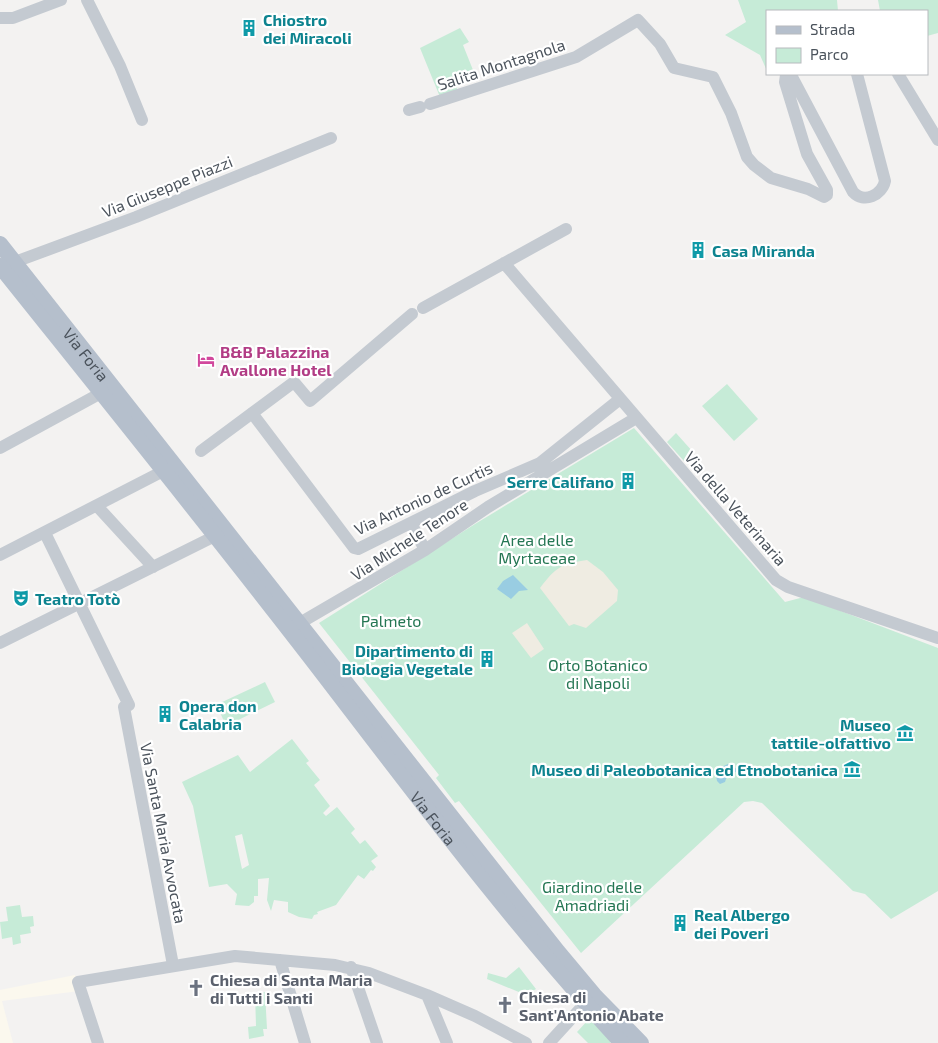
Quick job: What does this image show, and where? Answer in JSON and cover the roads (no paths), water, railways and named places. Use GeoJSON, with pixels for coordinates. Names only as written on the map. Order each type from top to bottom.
{"type":"FeatureCollection","features":[{"type":"Feature","properties":{"kind":"main road","name":"Via Foria"},"geometry":{"type":"LineString","coordinates":[[0,244],[7,264],[101,393],[169,468],[215,536],[295,626]]}},
{"type":"Feature","properties":{"kind":"main road","name":"Via Foria"},"geometry":{"type":"LineString","coordinates":[[7,264],[295,626],[434,817],[589,999],[632,1040]]}},
{"type":"Feature","properties":{"kind":"street"},"geometry":{"type":"LineString","coordinates":[[0,18],[13,18],[61,0]]}},
{"type":"Feature","properties":{"kind":"street"},"geometry":{"type":"LineString","coordinates":[[87,0],[120,66],[142,120]]}},
{"type":"Feature","properties":{"kind":"street","name":"Salita Montagnola"},"geometry":{"type":"LineString","coordinates":[[420,107],[581,55],[638,20],[660,44],[674,68],[713,77],[731,113],[748,157],[754,166],[771,178],[824,197],[827,195],[827,190],[807,154],[785,78],[788,75]]}},
{"type":"Feature","properties":{"kind":"street","name":"Salita Montagnola"},"geometry":{"type":"LineString","coordinates":[[790,75],[794,78],[853,192],[857,196],[867,197],[880,191],[885,181],[857,75]]}},
{"type":"Feature","properties":{"kind":"street"},"geometry":{"type":"LineString","coordinates":[[899,75],[938,140]]}},
{"type":"Feature","properties":{"kind":"street","name":"Via Giuseppe Piazzi"},"geometry":{"type":"LineString","coordinates":[[7,264],[136,217],[331,138]]}},
{"type":"Feature","properties":{"kind":"street"},"geometry":{"type":"LineString","coordinates":[[201,451],[294,382],[310,401],[417,311],[566,229]]}},
{"type":"Feature","properties":{"kind":"street","name":"Via della Veterinaria"},"geometry":{"type":"LineString","coordinates":[[504,263],[776,580],[788,587],[938,638]]}},
{"type":"Feature","properties":{"kind":"street"},"geometry":{"type":"LineString","coordinates":[[0,448],[101,393]]}},
{"type":"Feature","properties":{"kind":"street","name":"Via Antonio de Curtis"},"geometry":{"type":"LineString","coordinates":[[252,413],[354,548],[358,549],[475,491],[543,468],[620,399]]}},
{"type":"Feature","properties":{"kind":"street","name":"Via Michele Tenore"},"geometry":{"type":"LineString","coordinates":[[295,626],[425,550],[543,468],[636,418]]}},
{"type":"Feature","properties":{"kind":"street"},"geometry":{"type":"LineString","coordinates":[[0,555],[169,468]]}},
{"type":"Feature","properties":{"kind":"street"},"geometry":{"type":"LineString","coordinates":[[97,506],[153,567]]}},
{"type":"Feature","properties":{"kind":"street"},"geometry":{"type":"LineString","coordinates":[[411,523],[425,550]]}},
{"type":"Feature","properties":{"kind":"street","name":"Via Santa Maria Avvocata"},"geometry":{"type":"LineString","coordinates":[[44,533],[126,706],[173,965]]}},
{"type":"Feature","properties":{"kind":"street"},"geometry":{"type":"LineString","coordinates":[[0,644],[215,536]]}},
{"type":"Feature","properties":{"kind":"street"},"geometry":{"type":"LineString","coordinates":[[917,631],[938,633]]}},
{"type":"Feature","properties":{"kind":"street"},"geometry":{"type":"LineString","coordinates":[[98,1043],[78,982],[235,956],[350,967],[427,995],[482,1019],[526,1043]]}},
{"type":"Feature","properties":{"kind":"street"},"geometry":{"type":"LineString","coordinates":[[280,960],[305,1043]]}},
{"type":"Feature","properties":{"kind":"street"},"geometry":{"type":"LineString","coordinates":[[350,967],[377,1043]]}},
{"type":"Feature","properties":{"kind":"street"},"geometry":{"type":"LineString","coordinates":[[427,995],[447,1043]]}},
{"type":"Feature","properties":{"kind":"street"},"geometry":{"type":"LineString","coordinates":[[549,1043],[589,999]]}},
{"type":"Feature","properties":{"kind":"water"},"geometry":{"type":"Polygon","coordinates":[[[513,575],[528,590],[519,591],[511,599],[497,589],[503,581],[513,575]]]}},
{"type":"Feature","properties":{"kind":"water"},"geometry":{"type":"Polygon","coordinates":[[[728,764],[737,769],[736,772],[728,773],[725,782],[720,784],[717,781],[715,770],[728,764]]]}},
{"type":"Feature","properties":{"kind":"place","name":"Chiostro dei Miracoli"},"geometry":{"type":"Point","coordinates":[249,28]}},
{"type":"Feature","properties":{"kind":"place","name":"Casa Miranda"},"geometry":{"type":"Point","coordinates":[698,250]}},
{"type":"Feature","properties":{"kind":"place","name":"B&B Palazzina Avallone Hotel"},"geometry":{"type":"Point","coordinates":[206,360]}},
{"type":"Feature","properties":{"kind":"place","name":"Serre Califano"},"geometry":{"type":"Point","coordinates":[628,481]}},
{"type":"Feature","properties":{"kind":"place","name":"Teatro Totò"},"geometry":{"type":"Point","coordinates":[21,598]}},
{"type":"Feature","properties":{"kind":"place","name":"Dipartimento di Biologia Vegetale"},"geometry":{"type":"Point","coordinates":[487,659]}},
{"type":"Feature","properties":{"kind":"place","name":"Opera don Calabria"},"geometry":{"type":"Point","coordinates":[165,714]}},
{"type":"Feature","properties":{"kind":"place","name":"Museo tattile-olfattivo"},"geometry":{"type":"Point","coordinates":[905,733]}},
{"type":"Feature","properties":{"kind":"place","name":"Museo di Paleobotanica ed Etnobotanica"},"geometry":{"type":"Point","coordinates":[852,769]}},
{"type":"Feature","properties":{"kind":"place","name":"Real Albergo dei Poveri"},"geometry":{"type":"Point","coordinates":[680,923]}},
{"type":"Feature","properties":{"kind":"place","name":"Chiesa di Santa Maria di Tutti i Santi"},"geometry":{"type":"Point","coordinates":[196,988]}},
{"type":"Feature","properties":{"kind":"place","name":"Chiesa di Sant'Antonio Abate"},"geometry":{"type":"Point","coordinates":[505,1005]}},
{"type":"Feature","properties":{"kind":"park label","name":"Area delle Myrtaceae"},"geometry":{"type":"Point","coordinates":[537,548]}},
{"type":"Feature","properties":{"kind":"park label","name":"Palmeto"},"geometry":{"type":"Point","coordinates":[391,620]}},
{"type":"Feature","properties":{"kind":"park label","name":"Orto Botanico di Napoli"},"geometry":{"type":"Point","coordinates":[598,673]}},
{"type":"Feature","properties":{"kind":"park label","name":"Giardino delle Amadriadi"},"geometry":{"type":"Point","coordinates":[592,895]}}]}
